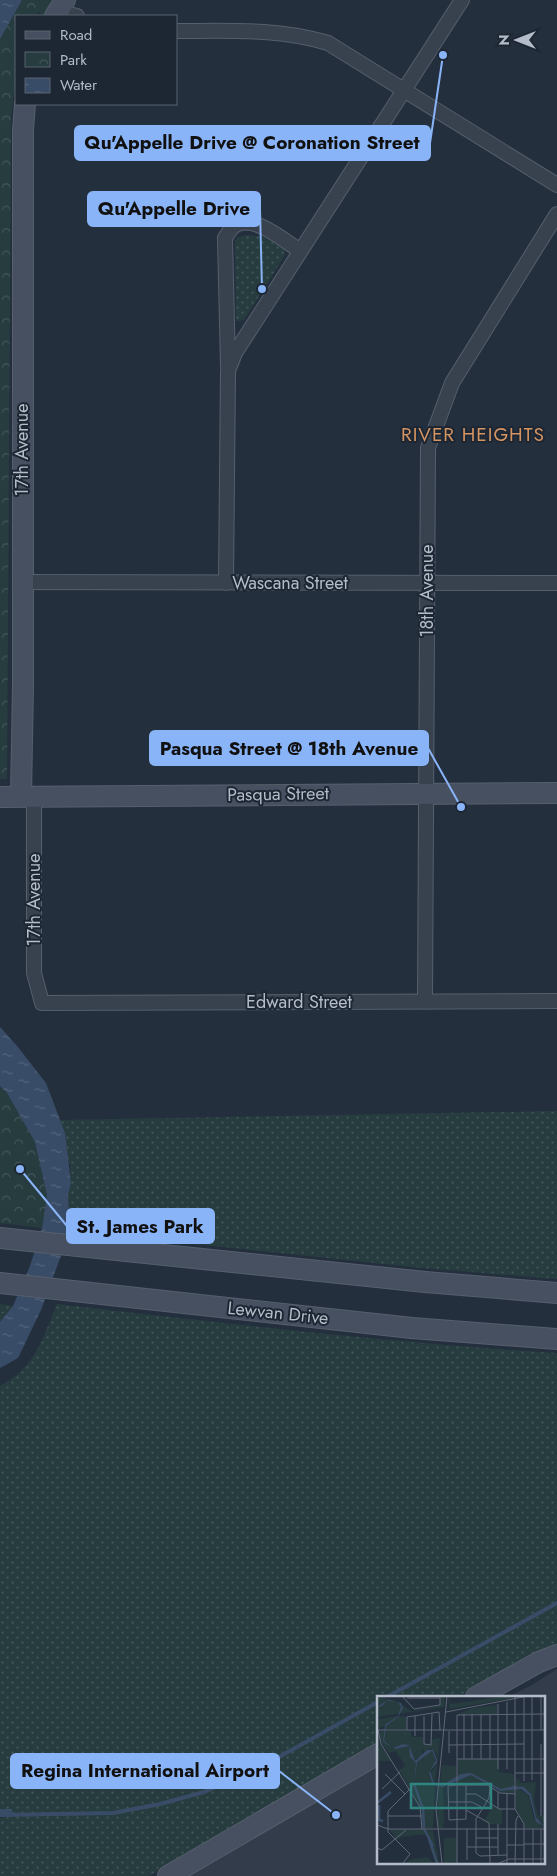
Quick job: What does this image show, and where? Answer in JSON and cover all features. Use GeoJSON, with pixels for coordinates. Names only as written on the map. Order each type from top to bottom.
{"type":"FeatureCollection","features":[{"type":"Feature","properties":{"kind":"street"},"geometry":{"type":"LineString","coordinates":[[228,371],[235,353],[462,0]]}},
{"type":"Feature","properties":{"kind":"street"},"geometry":{"type":"LineString","coordinates":[[59,9],[74,15]]}},
{"type":"Feature","properties":{"kind":"street"},"geometry":{"type":"LineString","coordinates":[[178,31],[262,31],[304,35],[328,43],[557,185]]}},
{"type":"Feature","properties":{"kind":"street","name":"17th Avenue"},"geometry":{"type":"LineString","coordinates":[[26,105],[23,130],[22,582],[34,973],[42,1003]]}},
{"type":"Feature","properties":{"kind":"street","name":"18th Avenue"},"geometry":{"type":"LineString","coordinates":[[425,1002],[428,448],[452,383],[557,214]]}},
{"type":"Feature","properties":{"kind":"street"},"geometry":{"type":"LineString","coordinates":[[226,583],[228,371],[226,238],[232,227],[245,223],[257,224],[300,252]]}},
{"type":"Feature","properties":{"kind":"street","name":"Wascana Street"},"geometry":{"type":"LineString","coordinates":[[22,582],[557,583]]}},
{"type":"Feature","properties":{"kind":"street","name":"Pasqua Street"},"geometry":{"type":"LineString","coordinates":[[0,797],[426,792],[557,793]]}},
{"type":"Feature","properties":{"kind":"street","name":"Edward Street"},"geometry":{"type":"LineString","coordinates":[[42,1003],[557,1001]]}},
{"type":"Feature","properties":{"kind":"street"},"geometry":{"type":"LineString","coordinates":[[0,1238],[425,1282],[557,1293]]}},
{"type":"Feature","properties":{"kind":"street","name":"Lewvan Drive"},"geometry":{"type":"LineString","coordinates":[[0,1282],[412,1328],[557,1339]]}},
{"type":"Feature","properties":{"kind":"street"},"geometry":{"type":"LineString","coordinates":[[478,1696],[539,1662],[557,1655]]}},
{"type":"Feature","properties":{"kind":"street"},"geometry":{"type":"LineString","coordinates":[[168,1876],[377,1755]]}},
{"type":"Feature","properties":{"kind":"shaded area"},"geometry":{"type":"Polygon","coordinates":[[[557,1669],[557,1876],[186,1876],[377,1768],[377,1864],[544,1864],[544,1696],[509,1696],[530,1686],[557,1669]]]}},
{"type":"Feature","properties":{"kind":"green space"},"geometry":{"type":"Polygon","coordinates":[[[0,0],[51,0],[44,15],[38,12],[36,15],[15,15],[15,87],[11,117],[7,779],[0,779],[0,0]]]}},
{"type":"Feature","properties":{"kind":"green space"},"geometry":{"type":"Polygon","coordinates":[[[241,236],[263,237],[285,249],[285,255],[244,320],[236,321],[235,240],[241,236]]]}},
{"type":"Feature","properties":{"kind":"green space"},"geometry":{"type":"Polygon","coordinates":[[[0,1086],[7,1093],[35,1142],[47,1195],[42,1228],[0,1223],[0,1086]]]}},
{"type":"Feature","properties":{"kind":"green space"},"geometry":{"type":"Polygon","coordinates":[[[557,1111],[557,1279],[422,1268],[70,1231],[68,1195],[71,1183],[70,1165],[67,1156],[65,1133],[60,1120],[557,1111]]]}},
{"type":"Feature","properties":{"kind":"green space"},"geometry":{"type":"Polygon","coordinates":[[[0,1304],[13,1306],[0,1322],[0,1304]]]}},
{"type":"Feature","properties":{"kind":"green space"},"geometry":{"type":"Polygon","coordinates":[[[57,1304],[369,1338],[557,1353],[557,1646],[540,1652],[460,1696],[377,1696],[377,1744],[149,1876],[0,1876],[0,1818],[11,1817],[12,1809],[0,1809],[0,1386],[22,1370],[30,1361],[42,1340],[57,1304]]]}},
{"type":"Feature","properties":{"kind":"water"},"geometry":{"type":"Polygon","coordinates":[[[0,0],[22,0],[0,39],[0,0]]]}},
{"type":"Feature","properties":{"kind":"water"},"geometry":{"type":"Polygon","coordinates":[[[0,1027],[46,1083],[65,1133],[71,1183],[68,1195],[70,1231],[41,1310],[18,1358],[0,1368],[0,1322],[13,1306],[30,1266],[42,1228],[47,1195],[35,1142],[7,1093],[0,1086],[0,1027]]]}},
{"type":"Feature","properties":{"kind":"water"},"geometry":{"type":"Polygon","coordinates":[[[0,1809],[12,1809],[11,1817],[0,1817],[0,1809]]]}},
{"type":"Feature","properties":{"kind":"waterway"},"geometry":{"type":"LineString","coordinates":[[389,1696],[557,1603]]}},
{"type":"Feature","properties":{"kind":"waterway"},"geometry":{"type":"LineString","coordinates":[[0,1815],[113,1813],[160,1804],[204,1792],[261,1767],[377,1703]]}},
{"type":"Feature","properties":{"kind":"place","name":"Qu'Appelle Drive @ Coronation Street"},"geometry":{"type":"Point","coordinates":[443,55]}},
{"type":"Feature","properties":{"kind":"place","name":"Qu'Appelle Drive"},"geometry":{"type":"Point","coordinates":[262,289]}},
{"type":"Feature","properties":{"kind":"place","name":"Pasqua Street @ 18th Avenue"},"geometry":{"type":"Point","coordinates":[461,807]}},
{"type":"Feature","properties":{"kind":"place","name":"St. James Park"},"geometry":{"type":"Point","coordinates":[20,1169]}},
{"type":"Feature","properties":{"kind":"place","name":"Regina International Airport"},"geometry":{"type":"Point","coordinates":[336,1815]}},
{"type":"Feature","properties":{"kind":"district","name":"RIVER HEIGHTS"},"geometry":{"type":"Point","coordinates":[473,434]}}]}
